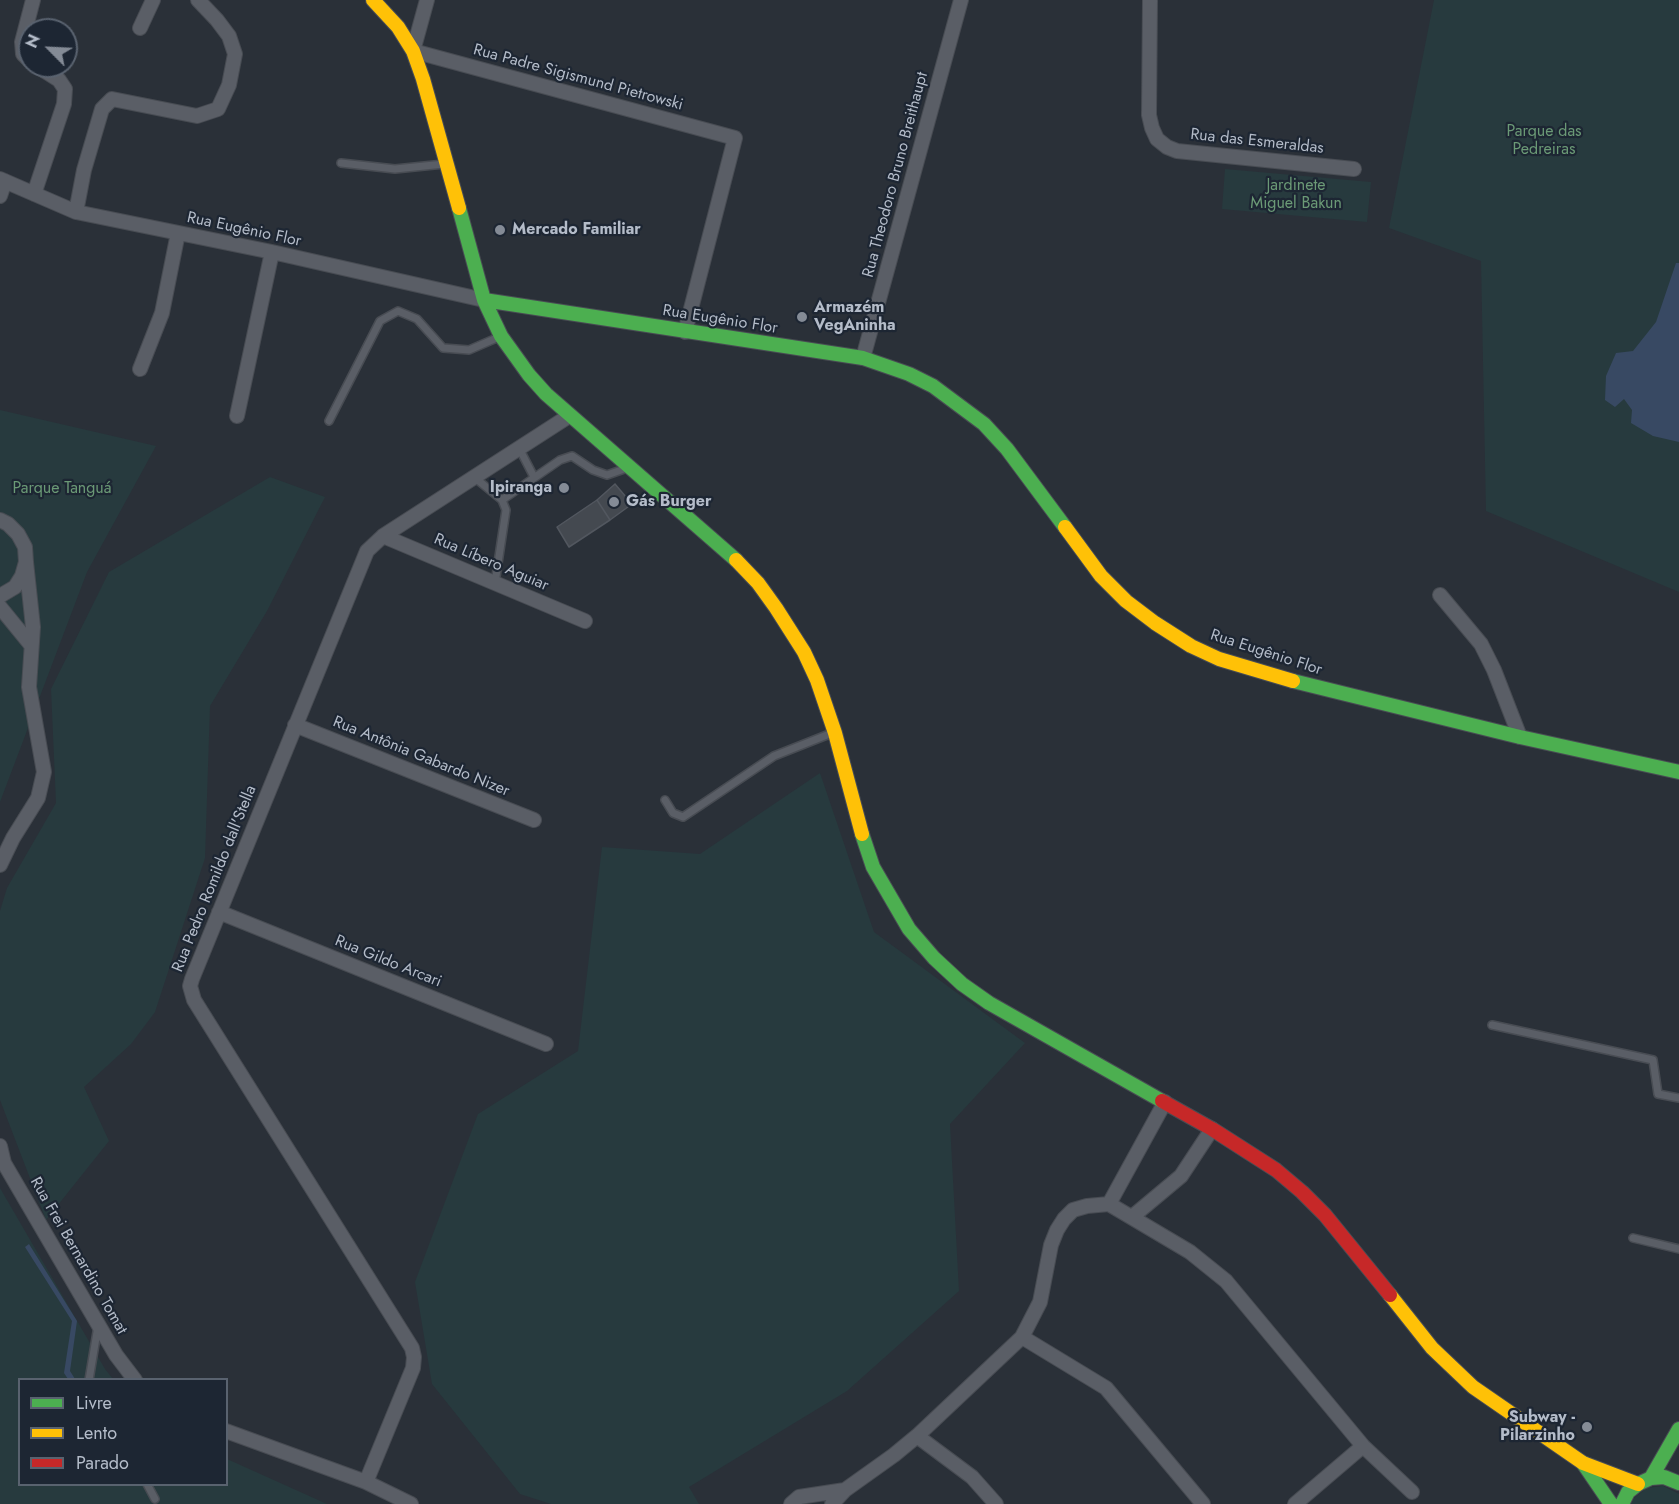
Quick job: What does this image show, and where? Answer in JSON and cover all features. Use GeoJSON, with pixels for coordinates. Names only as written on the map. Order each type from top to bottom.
{"type":"FeatureCollection","features":[{"type":"Feature","properties":{"kind":"main road"},"geometry":{"type":"LineString","coordinates":[[373,0],[398,27],[412,51],[423,79],[484,300],[501,336],[529,375],[569,416],[723,548],[758,583],[776,608],[804,652],[817,680],[835,733],[864,842],[873,867],[909,929],[934,958],[962,984],[989,1003],[1247,1150],[1302,1192],[1325,1215],[1426,1341],[1450,1367],[1497,1405],[1583,1463],[1638,1484]]}},
{"type":"Feature","properties":{"kind":"main road","name":"Rua Eugênio Flor"},"geometry":{"type":"LineString","coordinates":[[484,300],[863,358],[909,374],[933,386],[984,424],[1007,449],[1101,576],[1126,601],[1191,646],[1219,658],[1284,679],[1520,738],[1679,772]]}},
{"type":"Feature","properties":{"kind":"main road"},"geometry":{"type":"LineString","coordinates":[[1651,1478],[1679,1429]]}},
{"type":"Feature","properties":{"kind":"main road"},"geometry":{"type":"LineString","coordinates":[[1583,1463],[1611,1504]]}},
{"type":"Feature","properties":{"kind":"main road"},"geometry":{"type":"LineString","coordinates":[[1622,1504],[1628,1492],[1651,1478],[1664,1477],[1679,1483]]}},
{"type":"Feature","properties":{"kind":"street"},"geometry":{"type":"LineString","coordinates":[[28,18],[33,0]]}},
{"type":"Feature","properties":{"kind":"street"},"geometry":{"type":"LineString","coordinates":[[140,28],[153,0]]}},
{"type":"Feature","properties":{"kind":"street"},"geometry":{"type":"LineString","coordinates":[[76,212],[84,170],[102,108],[112,99],[197,116],[218,109],[229,85],[235,54],[229,36],[198,0]]}},
{"type":"Feature","properties":{"kind":"street"},"geometry":{"type":"LineString","coordinates":[[412,51],[426,0]]}},
{"type":"Feature","properties":{"kind":"street","name":"Rua Theodoro Bruno Breithaupt"},"geometry":{"type":"LineString","coordinates":[[863,358],[961,0]]}},
{"type":"Feature","properties":{"kind":"street","name":"Rua das Esmeraldas"},"geometry":{"type":"LineString","coordinates":[[1150,0],[1149,115],[1157,139],[1177,151],[1354,168]]}},
{"type":"Feature","properties":{"kind":"street","name":"Rua Padre Sigismund Pietrowski"},"geometry":{"type":"LineString","coordinates":[[412,51],[735,138],[685,332]]}},
{"type":"Feature","properties":{"kind":"street"},"geometry":{"type":"LineString","coordinates":[[34,194],[64,104],[65,89],[56,78]]}},
{"type":"Feature","properties":{"kind":"street"},"geometry":{"type":"LineString","coordinates":[[0,196],[2,180]]}},
{"type":"Feature","properties":{"kind":"street","name":"Rua Eugênio Flor"},"geometry":{"type":"LineString","coordinates":[[2,180],[76,212],[272,252],[484,300]]}},
{"type":"Feature","properties":{"kind":"street"},"geometry":{"type":"LineString","coordinates":[[140,369],[162,313],[178,233]]}},
{"type":"Feature","properties":{"kind":"street"},"geometry":{"type":"LineString","coordinates":[[237,416],[272,252]]}},
{"type":"Feature","properties":{"kind":"street","name":"Rua Pedro Romildo dall'Stella"},"geometry":{"type":"LineString","coordinates":[[366,1482],[413,1368],[412,1348],[191,994],[192,979],[367,551],[383,536],[569,416]]}},
{"type":"Feature","properties":{"kind":"street"},"geometry":{"type":"LineString","coordinates":[[0,520],[18,534],[25,547],[33,627],[29,687],[44,772],[38,798],[13,838],[0,866]]}},
{"type":"Feature","properties":{"kind":"street","name":"Rua Líbero Aguiar"},"geometry":{"type":"LineString","coordinates":[[383,536],[585,621]]}},
{"type":"Feature","properties":{"kind":"street"},"geometry":{"type":"LineString","coordinates":[[0,596],[15,587],[22,576],[26,562]]}},
{"type":"Feature","properties":{"kind":"street"},"geometry":{"type":"LineString","coordinates":[[1440,595],[1481,644],[1494,670],[1520,738]]}},
{"type":"Feature","properties":{"kind":"street"},"geometry":{"type":"LineString","coordinates":[[0,607],[32,645]]}},
{"type":"Feature","properties":{"kind":"street","name":"Rua Antônia Gabardo Nizer"},"geometry":{"type":"LineString","coordinates":[[295,725],[534,820]]}},
{"type":"Feature","properties":{"kind":"street","name":"Rua Gildo Arcari"},"geometry":{"type":"LineString","coordinates":[[219,912],[546,1044]]}},
{"type":"Feature","properties":{"kind":"street"},"geometry":{"type":"LineString","coordinates":[[1109,1204],[1165,1102]]}},
{"type":"Feature","properties":{"kind":"street"},"geometry":{"type":"LineString","coordinates":[[1132,1217],[1181,1176],[1212,1129]]}},
{"type":"Feature","properties":{"kind":"street","name":"Rua Frei Bernardino Tomat"},"geometry":{"type":"LineString","coordinates":[[0,1146],[4,1163],[116,1355],[133,1378]]}},
{"type":"Feature","properties":{"kind":"street"},"geometry":{"type":"LineString","coordinates":[[832,1504],[845,1490],[917,1436],[1022,1337],[1040,1302],[1052,1245],[1060,1225],[1073,1210],[1109,1204],[1191,1252],[1226,1281],[1363,1446],[1412,1492]]}},
{"type":"Feature","properties":{"kind":"street"},"geometry":{"type":"LineString","coordinates":[[1022,1337],[1106,1388],[1203,1504]]}},
{"type":"Feature","properties":{"kind":"street"},"geometry":{"type":"LineString","coordinates":[[228,1432],[366,1482],[411,1504]]}},
{"type":"Feature","properties":{"kind":"street"},"geometry":{"type":"LineString","coordinates":[[917,1436],[966,1471],[996,1504]]}},
{"type":"Feature","properties":{"kind":"street"},"geometry":{"type":"LineString","coordinates":[[1295,1504],[1363,1446]]}},
{"type":"Feature","properties":{"kind":"street"},"geometry":{"type":"LineString","coordinates":[[792,1504],[799,1497],[845,1490]]}},
{"type":"Feature","properties":{"kind":"lane"},"geometry":{"type":"LineString","coordinates":[[341,163],[395,169],[447,164]]}},
{"type":"Feature","properties":{"kind":"lane"},"geometry":{"type":"LineString","coordinates":[[329,421],[380,321],[398,311],[417,319],[443,348],[469,350],[501,336]]}},
{"type":"Feature","properties":{"kind":"lane"},"geometry":{"type":"LineString","coordinates":[[519,448],[534,477]]}},
{"type":"Feature","properties":{"kind":"lane"},"geometry":{"type":"LineString","coordinates":[[502,500],[560,460],[572,456],[593,470],[607,475],[629,468]]}},
{"type":"Feature","properties":{"kind":"lane"},"geometry":{"type":"LineString","coordinates":[[474,477],[502,500],[506,510],[495,583]]}},
{"type":"Feature","properties":{"kind":"lane"},"geometry":{"type":"LineString","coordinates":[[665,800],[673,813],[683,817],[774,756],[835,733]]}},
{"type":"Feature","properties":{"kind":"lane"},"geometry":{"type":"LineString","coordinates":[[1492,1025],[1653,1060],[1658,1094],[1679,1098]]}},
{"type":"Feature","properties":{"kind":"lane"},"geometry":{"type":"LineString","coordinates":[[1633,1238],[1679,1249]]}},
{"type":"Feature","properties":{"kind":"lane"},"geometry":{"type":"LineString","coordinates":[[89,1378],[99,1324]]}},
{"type":"Feature","properties":{"kind":"lane"},"geometry":{"type":"LineString","coordinates":[[148,1486],[155,1499]]}},
{"type":"Feature","properties":{"kind":"green space","name":"Parque das Pedreiras"},"geometry":{"type":"Polygon","coordinates":[[[1434,0],[1679,0],[1679,592],[1486,511],[1481,261],[1389,228],[1434,0]]]}},
{"type":"Feature","properties":{"kind":"green space","name":"Jardinete Miguel Bakun"},"geometry":{"type":"Polygon","coordinates":[[[1225,169],[1371,182],[1367,222],[1222,209],[1225,169]]]}},
{"type":"Feature","properties":{"kind":"green space","name":"Parque Tanguá"},"geometry":{"type":"Polygon","coordinates":[[[0,410],[156,446],[87,572],[0,802],[0,410]]]}},
{"type":"Feature","properties":{"kind":"green space"},"geometry":{"type":"Polygon","coordinates":[[[270,477],[325,497],[267,611],[210,706],[205,858],[155,1012],[131,1044],[84,1087],[109,1141],[46,1220],[0,1100],[0,911],[7,888],[56,803],[51,689],[109,572],[270,477]]]}},
{"type":"Feature","properties":{"kind":"green space"},"geometry":{"type":"Polygon","coordinates":[[[820,773],[874,932],[1025,1043],[950,1124],[959,1291],[847,1391],[689,1487],[699,1504],[551,1504],[520,1494],[432,1384],[415,1282],[478,1114],[578,1051],[602,847],[700,854],[820,773]]]}},
{"type":"Feature","properties":{"kind":"green space"},"geometry":{"type":"Polygon","coordinates":[[[0,1188],[112,1378],[18,1378],[18,1486],[228,1486],[228,1459],[327,1504],[0,1504],[0,1188]]]}},
{"type":"Feature","properties":{"kind":"green space"},"geometry":{"type":"Polygon","coordinates":[[[1663,1486],[1679,1494],[1679,1504],[1631,1504],[1634,1498],[1647,1488],[1663,1486]]]}},
{"type":"Feature","properties":{"kind":"water"},"geometry":{"type":"Polygon","coordinates":[[[1676,263],[1679,263],[1679,442],[1653,436],[1631,423],[1632,410],[1624,399],[1615,407],[1605,400],[1606,376],[1616,353],[1633,351],[1656,322],[1676,263]]]}},
{"type":"Feature","properties":{"kind":"water"},"geometry":{"type":"Polygon","coordinates":[[[29,1244],[77,1321],[70,1371],[74,1378],[67,1378],[64,1373],[72,1321],[25,1247],[29,1244]]]}},
{"type":"Feature","properties":{"kind":"building","name":"Gás Burger"},"geometry":{"type":"Polygon","coordinates":[[[615,484],[632,504],[610,520],[597,500],[615,484]]]}},
{"type":"Feature","properties":{"kind":"building"},"geometry":{"type":"Polygon","coordinates":[[[597,500],[610,520],[569,547],[557,527],[597,500]]]}},
{"type":"Feature","properties":{"kind":"traffic: fast"},"geometry":{"type":"LineString","coordinates":[[459,208],[484,300],[501,336],[529,375],[546,394],[736,560]]}},
{"type":"Feature","properties":{"kind":"traffic: fast"},"geometry":{"type":"LineString","coordinates":[[484,300],[863,358],[909,374],[933,386],[984,424],[1007,449],[1065,527]]}},
{"type":"Feature","properties":{"kind":"traffic: fast"},"geometry":{"type":"LineString","coordinates":[[1293,681],[1520,737],[1679,772]]}},
{"type":"Feature","properties":{"kind":"traffic: fast"},"geometry":{"type":"LineString","coordinates":[[862,834],[873,867],[909,929],[934,958],[962,984],[989,1003],[1162,1101]]}},
{"type":"Feature","properties":{"kind":"traffic: fast"},"geometry":{"type":"LineString","coordinates":[[1651,1478],[1679,1429]]}},
{"type":"Feature","properties":{"kind":"traffic: fast"},"geometry":{"type":"LineString","coordinates":[[1583,1463],[1611,1504]]}},
{"type":"Feature","properties":{"kind":"traffic: fast"},"geometry":{"type":"LineString","coordinates":[[1622,1504],[1628,1492],[1651,1478],[1664,1477],[1679,1483]]}},
{"type":"Feature","properties":{"kind":"traffic: slow"},"geometry":{"type":"LineString","coordinates":[[373,0],[398,27],[413,51],[459,208]]}},
{"type":"Feature","properties":{"kind":"traffic: slow"},"geometry":{"type":"LineString","coordinates":[[1065,527],[1101,576],[1126,601],[1155,623],[1191,646],[1219,659],[1293,681]]}},
{"type":"Feature","properties":{"kind":"traffic: slow"},"geometry":{"type":"LineString","coordinates":[[736,560],[758,583],[776,608],[804,652],[817,680],[835,733],[862,834]]}},
{"type":"Feature","properties":{"kind":"traffic: slow"},"geometry":{"type":"LineString","coordinates":[[1390,1295],[1432,1348],[1473,1387],[1583,1463],[1638,1484]]}},
{"type":"Feature","properties":{"kind":"traffic: jam"},"geometry":{"type":"LineString","coordinates":[[1162,1101],[1212,1129],[1276,1170],[1302,1192],[1325,1215],[1390,1295]]}},
{"type":"Feature","properties":{"kind":"place","name":"Mercado Familiar"},"geometry":{"type":"Point","coordinates":[500,230]}},
{"type":"Feature","properties":{"kind":"place","name":"Armazém VegAninha"},"geometry":{"type":"Point","coordinates":[802,317]}},
{"type":"Feature","properties":{"kind":"place","name":"Ipiranga"},"geometry":{"type":"Point","coordinates":[564,488]}},
{"type":"Feature","properties":{"kind":"place","name":"Gás Burger"},"geometry":{"type":"Point","coordinates":[614,502]}},
{"type":"Feature","properties":{"kind":"place","name":"Subway - Pilarzinho"},"geometry":{"type":"Point","coordinates":[1587,1427]}}]}
